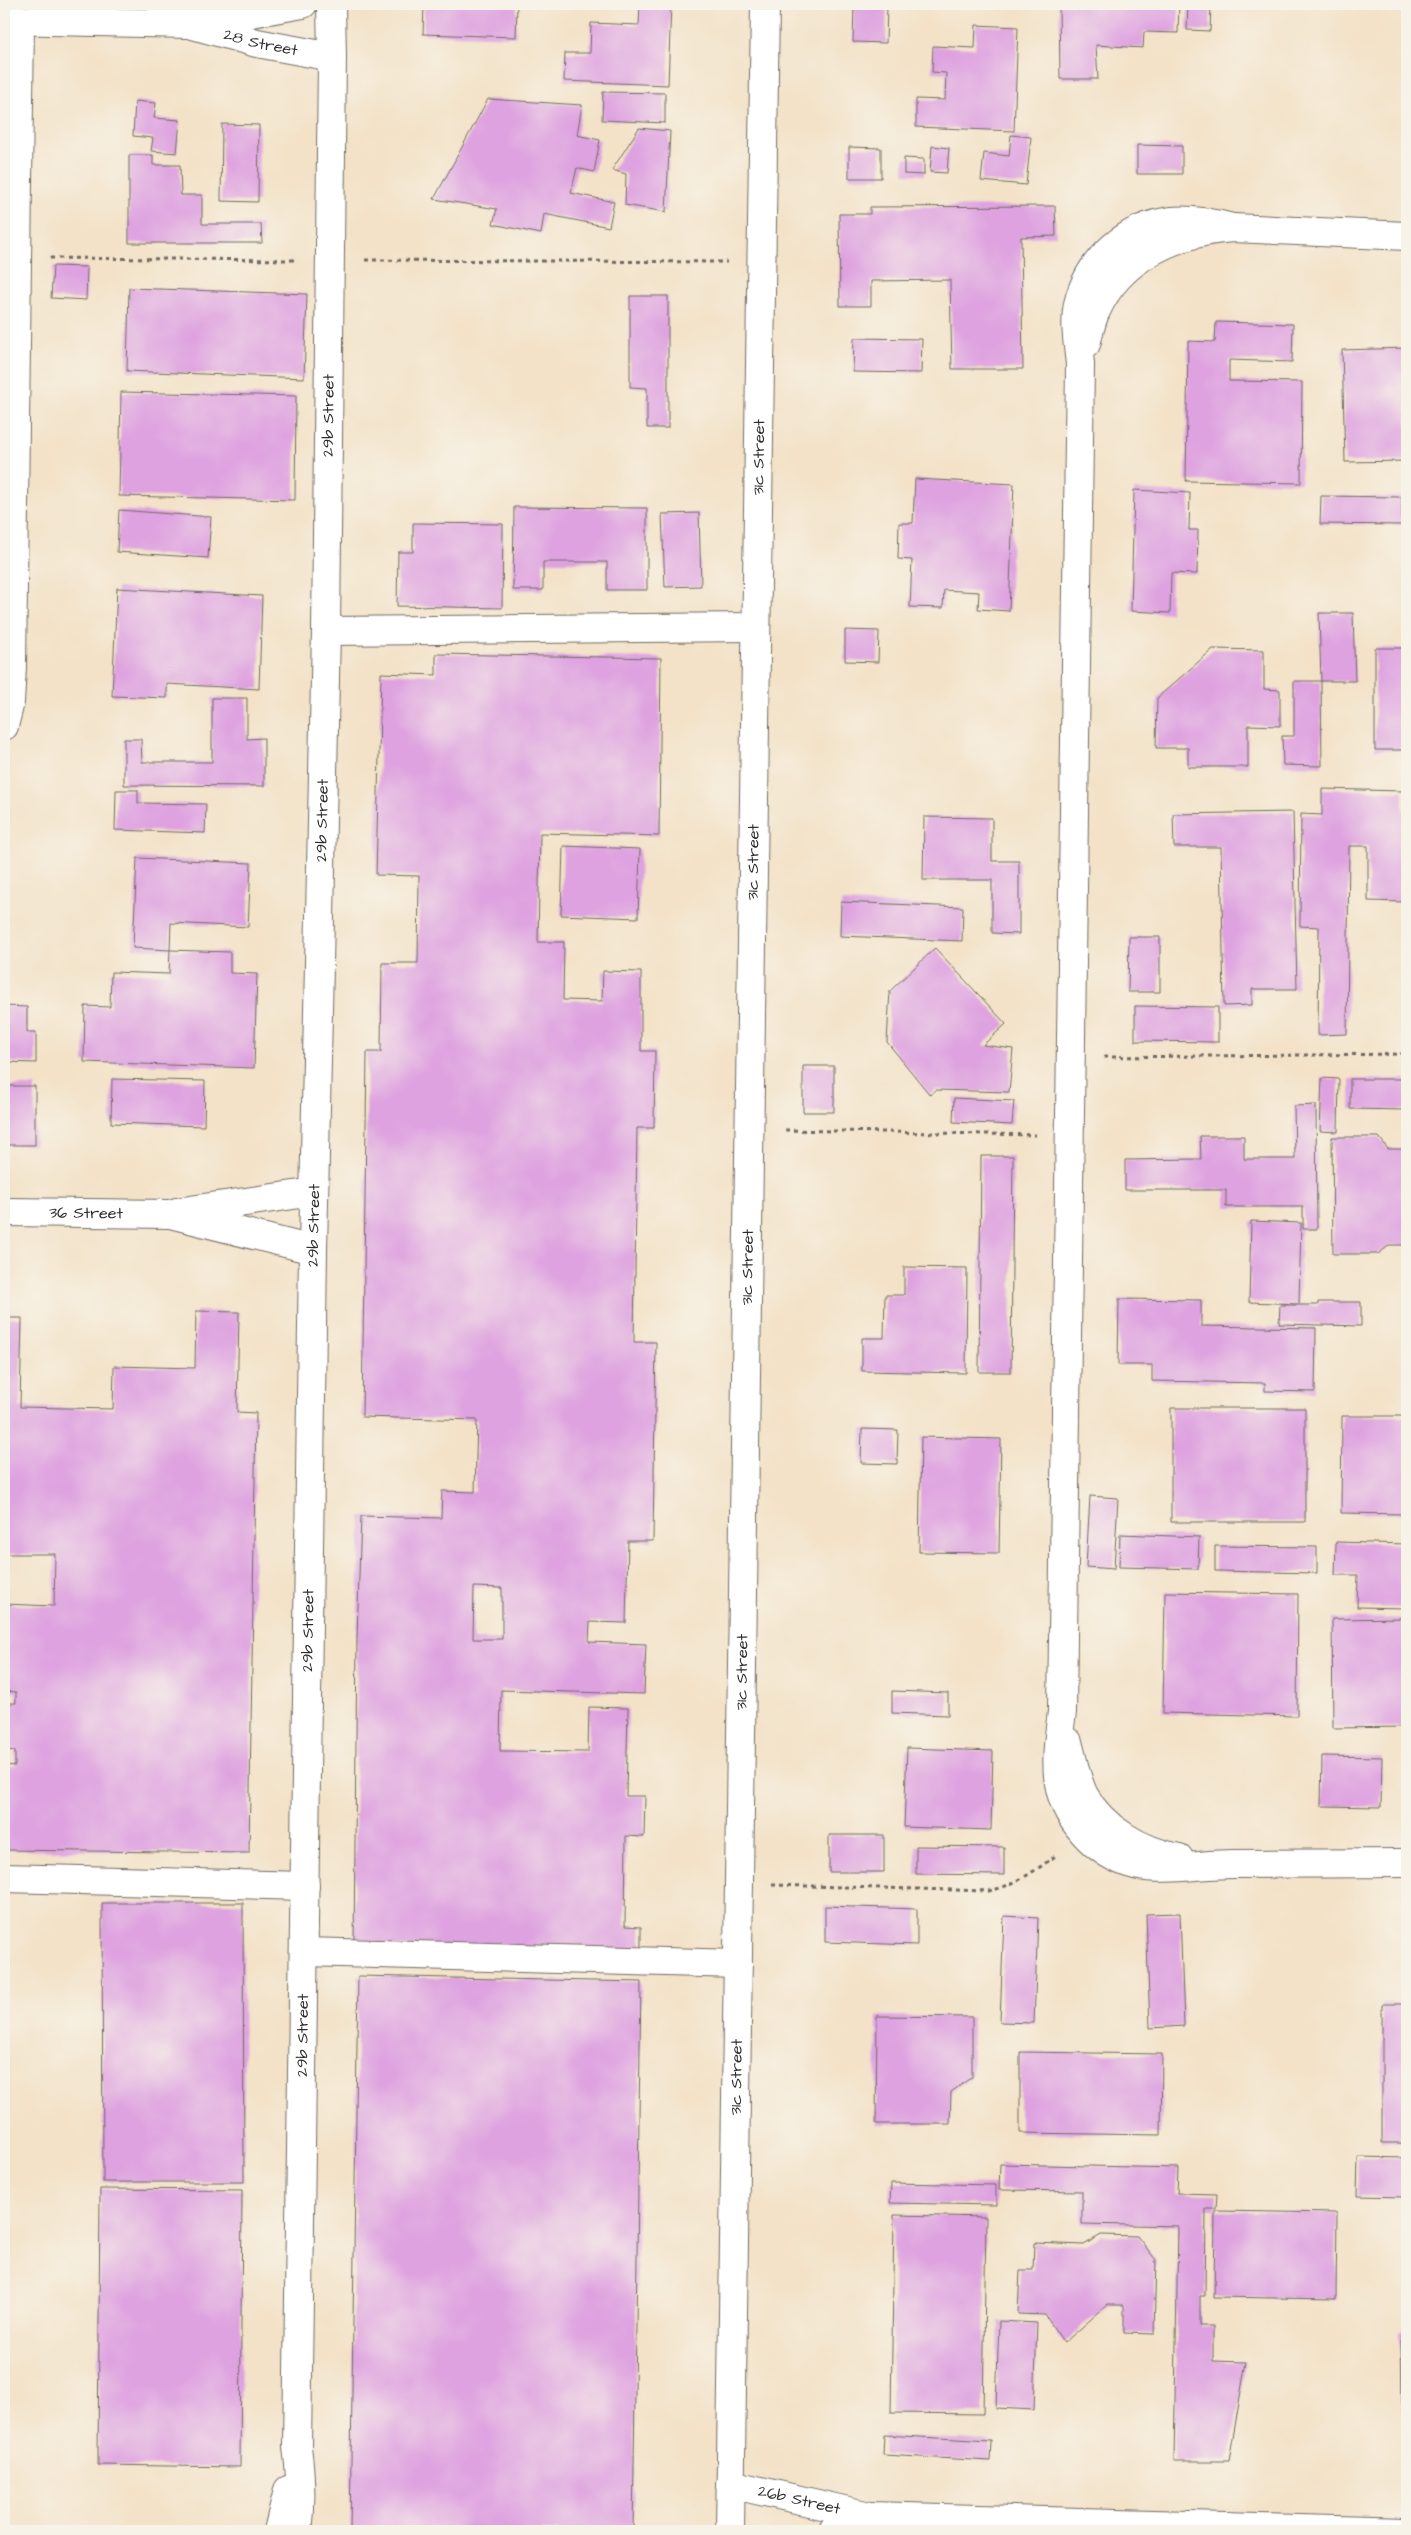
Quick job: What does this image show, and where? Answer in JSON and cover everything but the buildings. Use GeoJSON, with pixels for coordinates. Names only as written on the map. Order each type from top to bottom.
{"type":"FeatureCollection","features":[{"type":"Feature","properties":{"kind":"street","name":"28 Street"},"geometry":{"type":"LineString","coordinates":[[12,20],[189,24],[303,4]]}},
{"type":"Feature","properties":{"kind":"street","name":"29b Street"},"geometry":{"type":"LineString","coordinates":[[297,2447],[313,1250],[326,631],[331,4]]}},
{"type":"Feature","properties":{"kind":"street","name":"31c Street"},"geometry":{"type":"LineString","coordinates":[[730,2531],[765,4]]}},
{"type":"Feature","properties":{"kind":"street"},"geometry":{"type":"LineString","coordinates":[[4,726],[10,702],[8,679],[13,265],[12,20]]}},
{"type":"Feature","properties":{"kind":"street","name":"28 Street"},"geometry":{"type":"LineString","coordinates":[[189,24],[257,43],[332,57]]}},
{"type":"Feature","properties":{"kind":"street"},"geometry":{"type":"LineString","coordinates":[[1407,236],[1233,228],[1203,221],[1172,221],[1146,227],[1123,237],[1102,257],[1086,280],[1081,296],[1076,332],[1080,364],[1062,1712],[1058,1744],[1058,1778],[1067,1805],[1083,1835],[1108,1855],[1136,1865],[1166,1868],[1210,1864],[1407,1863]]}},
{"type":"Feature","properties":{"kind":"street"},"geometry":{"type":"LineString","coordinates":[[326,631],[756,627]]}},
{"type":"Feature","properties":{"kind":"street","name":"36 Street"},"geometry":{"type":"LineString","coordinates":[[4,1212],[170,1214],[314,1192]]}},
{"type":"Feature","properties":{"kind":"street","name":"36 Street"},"geometry":{"type":"LineString","coordinates":[[170,1214],[313,1250]]}},
{"type":"Feature","properties":{"kind":"street"},"geometry":{"type":"LineString","coordinates":[[1062,1712],[1076,1772],[1085,1795],[1103,1820],[1120,1834],[1141,1846],[1170,1856],[1210,1864]]}},
{"type":"Feature","properties":{"kind":"street"},"geometry":{"type":"LineString","coordinates":[[4,1878],[305,1886]]}},
{"type":"Feature","properties":{"kind":"street"},"geometry":{"type":"LineString","coordinates":[[304,1952],[738,1964]]}},
{"type":"Feature","properties":{"kind":"street"},"geometry":{"type":"LineString","coordinates":[[278,2531],[297,2447]]}},
{"type":"Feature","properties":{"kind":"street"},"geometry":{"type":"LineString","coordinates":[[297,2447],[301,2484],[298,2531]]}},
{"type":"Feature","properties":{"kind":"street","name":"26b Street"},"geometry":{"type":"LineString","coordinates":[[730,2484],[870,2516],[1407,2531]]}},
{"type":"Feature","properties":{"kind":"street","name":"26b Street"},"geometry":{"type":"LineString","coordinates":[[832,2531],[870,2516]]}},
{"type":"Feature","properties":{"kind":"path"},"geometry":{"type":"LineString","coordinates":[[13,265],[330,260],[761,262]]}},
{"type":"Feature","properties":{"kind":"path"},"geometry":{"type":"LineString","coordinates":[[1071,1057],[1407,1054]]}},
{"type":"Feature","properties":{"kind":"path"},"geometry":{"type":"LineString","coordinates":[[749,1130],[1070,1136]]}},
{"type":"Feature","properties":{"kind":"path"},"geometry":{"type":"LineString","coordinates":[[739,1884],[989,1892],[1006,1888],[1020,1880],[1083,1835]]}}]}
